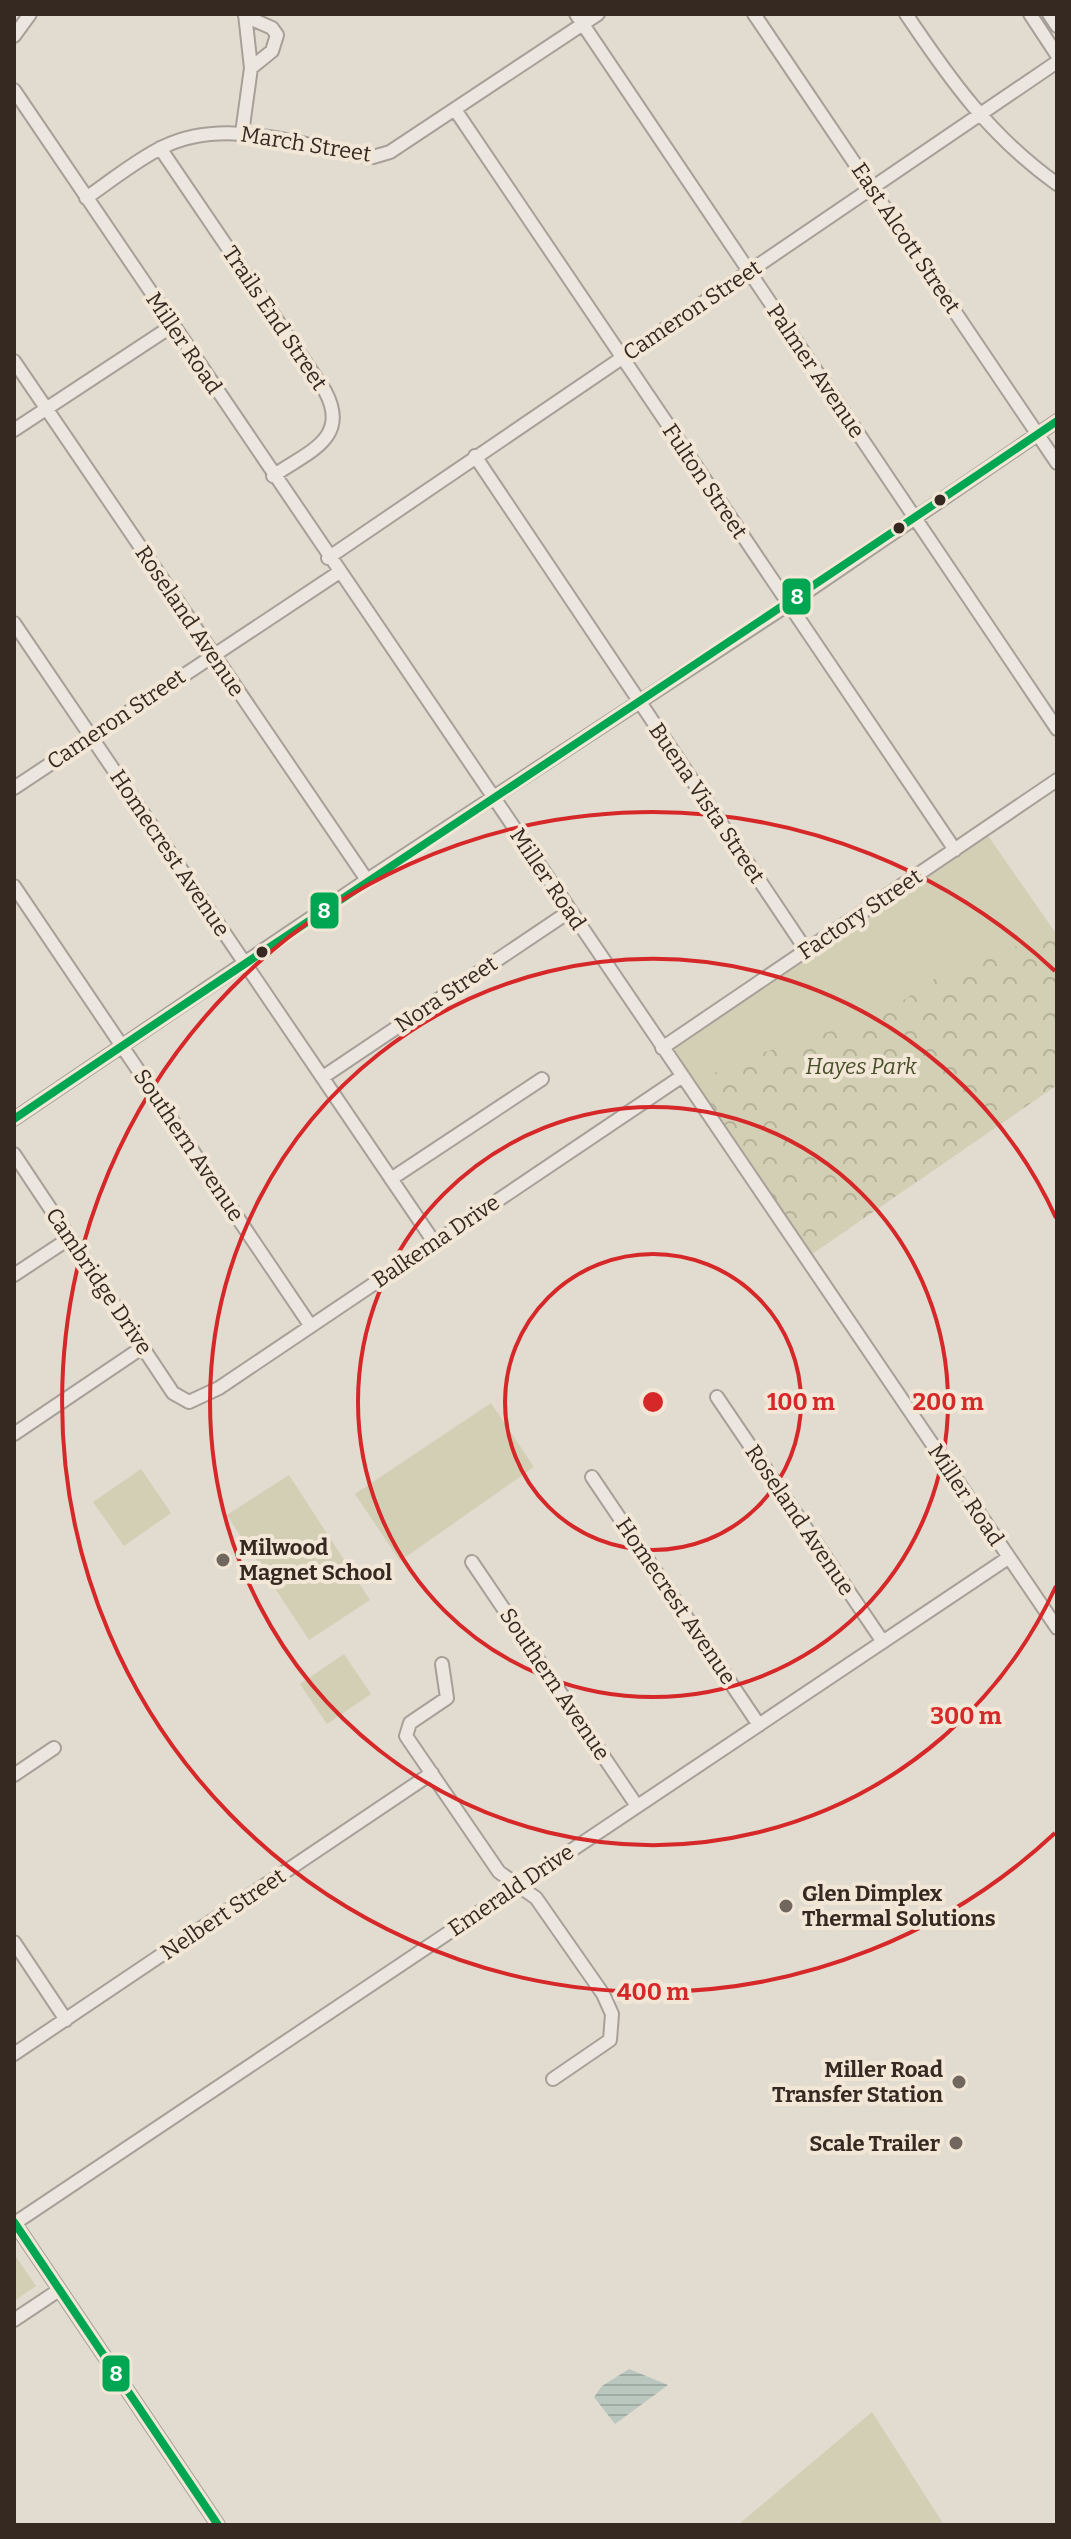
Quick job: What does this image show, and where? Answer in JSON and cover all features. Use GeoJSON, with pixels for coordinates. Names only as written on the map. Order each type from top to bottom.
{"type":"FeatureCollection","features":[{"type":"Feature","properties":{"kind":"street"},"geometry":{"type":"LineString","coordinates":[[14,36],[30,14]]}},
{"type":"Feature","properties":{"kind":"street","name":"March Street"},"geometry":{"type":"LineString","coordinates":[[86,198],[160,148],[209,134],[242,133],[373,157],[390,152],[456,111],[579,19],[598,14]]}},
{"type":"Feature","properties":{"kind":"street","name":"East Alcott Street"},"geometry":{"type":"LineString","coordinates":[[754,14],[1057,463]]}},
{"type":"Feature","properties":{"kind":"street"},"geometry":{"type":"LineString","coordinates":[[906,14],[964,100],[1020,156],[1057,184]]}},
{"type":"Feature","properties":{"kind":"street"},"geometry":{"type":"LineString","coordinates":[[1030,14],[1057,55]]}},
{"type":"Feature","properties":{"kind":"street"},"geometry":{"type":"LineString","coordinates":[[1049,14],[1057,26]]}},
{"type":"Feature","properties":{"kind":"street"},"geometry":{"type":"LineString","coordinates":[[245,15],[272,28],[277,35],[272,51],[251,68]]}},
{"type":"Feature","properties":{"kind":"street"},"geometry":{"type":"LineString","coordinates":[[242,133],[251,68],[245,15]]}},
{"type":"Feature","properties":{"kind":"street","name":"Palmer Avenue"},"geometry":{"type":"LineString","coordinates":[[579,19],[1057,729]]}},
{"type":"Feature","properties":{"kind":"street","name":"Cameron Street"},"geometry":{"type":"LineString","coordinates":[[328,558],[1057,62]]}},
{"type":"Feature","properties":{"kind":"street","name":"Miller Road"},"geometry":{"type":"LineString","coordinates":[[14,90],[338,573],[1057,1628]]}},
{"type":"Feature","properties":{"kind":"street","name":"Fulton Street"},"geometry":{"type":"LineString","coordinates":[[456,111],[955,850]]}},
{"type":"Feature","properties":{"kind":"street","name":"Trails End Street"},"geometry":{"type":"LineString","coordinates":[[160,148],[335,410],[333,427],[323,441],[273,476]]}},
{"type":"Feature","properties":{"kind":"street"},"geometry":{"type":"LineString","coordinates":[[14,430],[172,326]]}},
{"type":"Feature","properties":{"kind":"street","name":"Roseland Avenue"},"geometry":{"type":"LineString","coordinates":[[14,361],[367,880]]}},
{"type":"Feature","properties":{"kind":"street"},"geometry":{"type":"LineString","coordinates":[[14,1119],[367,880],[789,604],[1057,421]]}},
{"type":"Feature","properties":{"kind":"street","name":"Buena Vista Street"},"geometry":{"type":"LineString","coordinates":[[475,456],[806,950]]}},
{"type":"Feature","properties":{"kind":"street","name":"Cameron Street"},"geometry":{"type":"LineString","coordinates":[[14,788],[338,573]]}},
{"type":"Feature","properties":{"kind":"street","name":"Homecrest Avenue"},"geometry":{"type":"LineString","coordinates":[[14,623],[434,1242]]}},
{"type":"Feature","properties":{"kind":"street","name":"Factory Street"},"geometry":{"type":"LineString","coordinates":[[662,1048],[1057,780]]}},
{"type":"Feature","properties":{"kind":"street","name":"Southern Avenue"},"geometry":{"type":"LineString","coordinates":[[14,886],[310,1325]]}},
{"type":"Feature","properties":{"kind":"street","name":"Nora Street"},"geometry":{"type":"LineString","coordinates":[[323,1077],[570,911]]}},
{"type":"Feature","properties":{"kind":"street","name":"Balkema Drive"},"geometry":{"type":"LineString","coordinates":[[189,1402],[219,1388],[681,1077]]}},
{"type":"Feature","properties":{"kind":"street"},"geometry":{"type":"LineString","coordinates":[[391,1179],[542,1079]]}},
{"type":"Feature","properties":{"kind":"street","name":"Cambridge Drive"},"geometry":{"type":"LineString","coordinates":[[14,1154],[173,1393],[189,1402]]}},
{"type":"Feature","properties":{"kind":"street"},"geometry":{"type":"LineString","coordinates":[[14,1275],[70,1238]]}},
{"type":"Feature","properties":{"kind":"street"},"geometry":{"type":"LineString","coordinates":[[14,1434],[143,1347]]}},
{"type":"Feature","properties":{"kind":"street","name":"Roseland Avenue"},"geometry":{"type":"LineString","coordinates":[[717,1397],[883,1642]]}},
{"type":"Feature","properties":{"kind":"street","name":"Homecrest Avenue"},"geometry":{"type":"LineString","coordinates":[[592,1477],[759,1725]]}},
{"type":"Feature","properties":{"kind":"street","name":"Emerald Drive"},"geometry":{"type":"LineString","coordinates":[[14,2222],[1008,1558]]}},
{"type":"Feature","properties":{"kind":"street","name":"Southern Avenue"},"geometry":{"type":"LineString","coordinates":[[472,1562],[637,1806]]}},
{"type":"Feature","properties":{"kind":"street"},"geometry":{"type":"LineString","coordinates":[[442,1664],[447,1698],[410,1723],[405,1732],[499,1872],[536,1898],[609,2005],[612,2035],[605,2045],[553,2079]]}},
{"type":"Feature","properties":{"kind":"street"},"geometry":{"type":"LineString","coordinates":[[14,1775],[54,1748]]}},
{"type":"Feature","properties":{"kind":"street","name":"Nelbert Street"},"geometry":{"type":"LineString","coordinates":[[14,2054],[432,1773]]}},
{"type":"Feature","properties":{"kind":"street"},"geometry":{"type":"LineString","coordinates":[[14,1942],[66,2020]]}},
{"type":"Feature","properties":{"kind":"street"},"geometry":{"type":"LineString","coordinates":[[14,2222],[218,2525]]}},
{"type":"Feature","properties":{"kind":"street"},"geometry":{"type":"LineString","coordinates":[[14,2320],[59,2290]]}},
{"type":"Feature","properties":{"kind":"green space","name":"Hayes Park"},"geometry":{"type":"Polygon","coordinates":[[[984,830],[1057,935],[1057,1085],[806,1258],[662,1048],[984,830]]]}},
{"type":"Feature","properties":{"kind":"green space","name":"Hayes Park"},"geometry":{"type":"Polygon","coordinates":[[[1057,935],[1057,1085],[806,1258],[688,1086],[743,1059],[882,1015],[936,978],[997,952],[1057,935]]]}},
{"type":"Feature","properties":{"kind":"green space"},"geometry":{"type":"Polygon","coordinates":[[[491,1403],[534,1467],[400,1561],[355,1494],[491,1403]]]}},
{"type":"Feature","properties":{"kind":"green space"},"geometry":{"type":"Polygon","coordinates":[[[141,1469],[171,1513],[124,1546],[93,1502],[141,1469]]]}},
{"type":"Feature","properties":{"kind":"green space"},"geometry":{"type":"Polygon","coordinates":[[[289,1475],[370,1600],[309,1640],[227,1515],[289,1475]]]}},
{"type":"Feature","properties":{"kind":"green space"},"geometry":{"type":"Polygon","coordinates":[[[344,1654],[371,1694],[327,1724],[300,1684],[344,1654]]]}},
{"type":"Feature","properties":{"kind":"green space"},"geometry":{"type":"Polygon","coordinates":[[[14,2254],[36,2286],[14,2301],[14,2254]]]}},
{"type":"Feature","properties":{"kind":"green space"},"geometry":{"type":"Polygon","coordinates":[[[872,2412],[944,2525],[738,2525],[872,2412]]]}},
{"type":"Feature","properties":{"kind":"shaded area"},"geometry":{"type":"Polygon","coordinates":[[[629,2369],[668,2385],[615,2424],[594,2397],[602,2386],[629,2369]]]}},
{"type":"Feature","properties":{"kind":"transit line","name":"8"},"geometry":{"type":"LineString","coordinates":[[14,1119],[1057,421]]}},
{"type":"Feature","properties":{"kind":"transit line","name":"8"},"geometry":{"type":"LineString","coordinates":[[14,2222],[218,2525]]}},
{"type":"Feature","properties":{"kind":"place","name":"Milwood Magnet School"},"geometry":{"type":"Point","coordinates":[223,1560]}},
{"type":"Feature","properties":{"kind":"place","name":"Glen Dimplex Thermal Solutions"},"geometry":{"type":"Point","coordinates":[786,1906]}},
{"type":"Feature","properties":{"kind":"place","name":"Miller Road Transfer Station"},"geometry":{"type":"Point","coordinates":[959,2082]}},
{"type":"Feature","properties":{"kind":"place","name":"Scale Trailer"},"geometry":{"type":"Point","coordinates":[956,2143]}}]}
